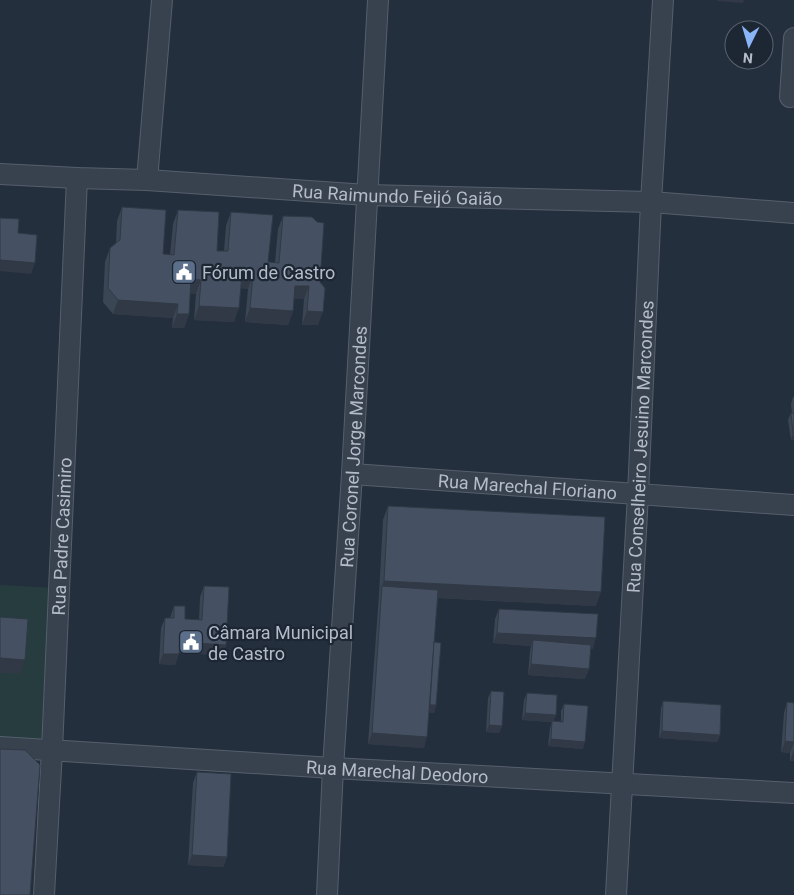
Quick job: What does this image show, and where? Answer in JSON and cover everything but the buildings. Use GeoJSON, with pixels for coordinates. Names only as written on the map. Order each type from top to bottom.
{"type":"FeatureCollection","features":[{"type":"Feature","properties":{"kind":"street"},"geometry":{"type":"LineString","coordinates":[[147,180],[162,0]]}},
{"type":"Feature","properties":{"kind":"street","name":"Rua Coronel Jorge Marcondes"},"geometry":{"type":"LineString","coordinates":[[328,895],[333,768],[352,474],[378,0]]}},
{"type":"Feature","properties":{"kind":"street","name":"Rua Conselheiro Jesuino Marcondes"},"geometry":{"type":"LineString","coordinates":[[616,895],[663,0]]}},
{"type":"Feature","properties":{"kind":"street"},"geometry":{"type":"LineString","coordinates":[[790,97],[794,38]]}},
{"type":"Feature","properties":{"kind":"street","name":"Rua Raimundo Feijó Gaião"},"geometry":{"type":"LineString","coordinates":[[0,174],[147,180],[367,195],[651,202],[794,213]]}},
{"type":"Feature","properties":{"kind":"street","name":"Rua Padre Casimiro"},"geometry":{"type":"LineString","coordinates":[[44,895],[77,178]]}},
{"type":"Feature","properties":{"kind":"street","name":"Rua Marechal Floriano"},"geometry":{"type":"LineString","coordinates":[[352,474],[794,505]]}},
{"type":"Feature","properties":{"kind":"street","name":"Rua Marechal Deodoro"},"geometry":{"type":"LineString","coordinates":[[0,747],[333,768],[794,793]]}},
{"type":"Feature","properties":{"kind":"green space"},"geometry":{"type":"Polygon","coordinates":[[[0,585],[57,588],[48,747],[0,744],[0,585]]]}},
{"type":"Feature","properties":{"kind":"place","name":"Fórum de Castro"},"geometry":{"type":"Point","coordinates":[184,272]}},
{"type":"Feature","properties":{"kind":"place","name":"Câmara Municipal de Castro"},"geometry":{"type":"Point","coordinates":[191,642]}}]}
